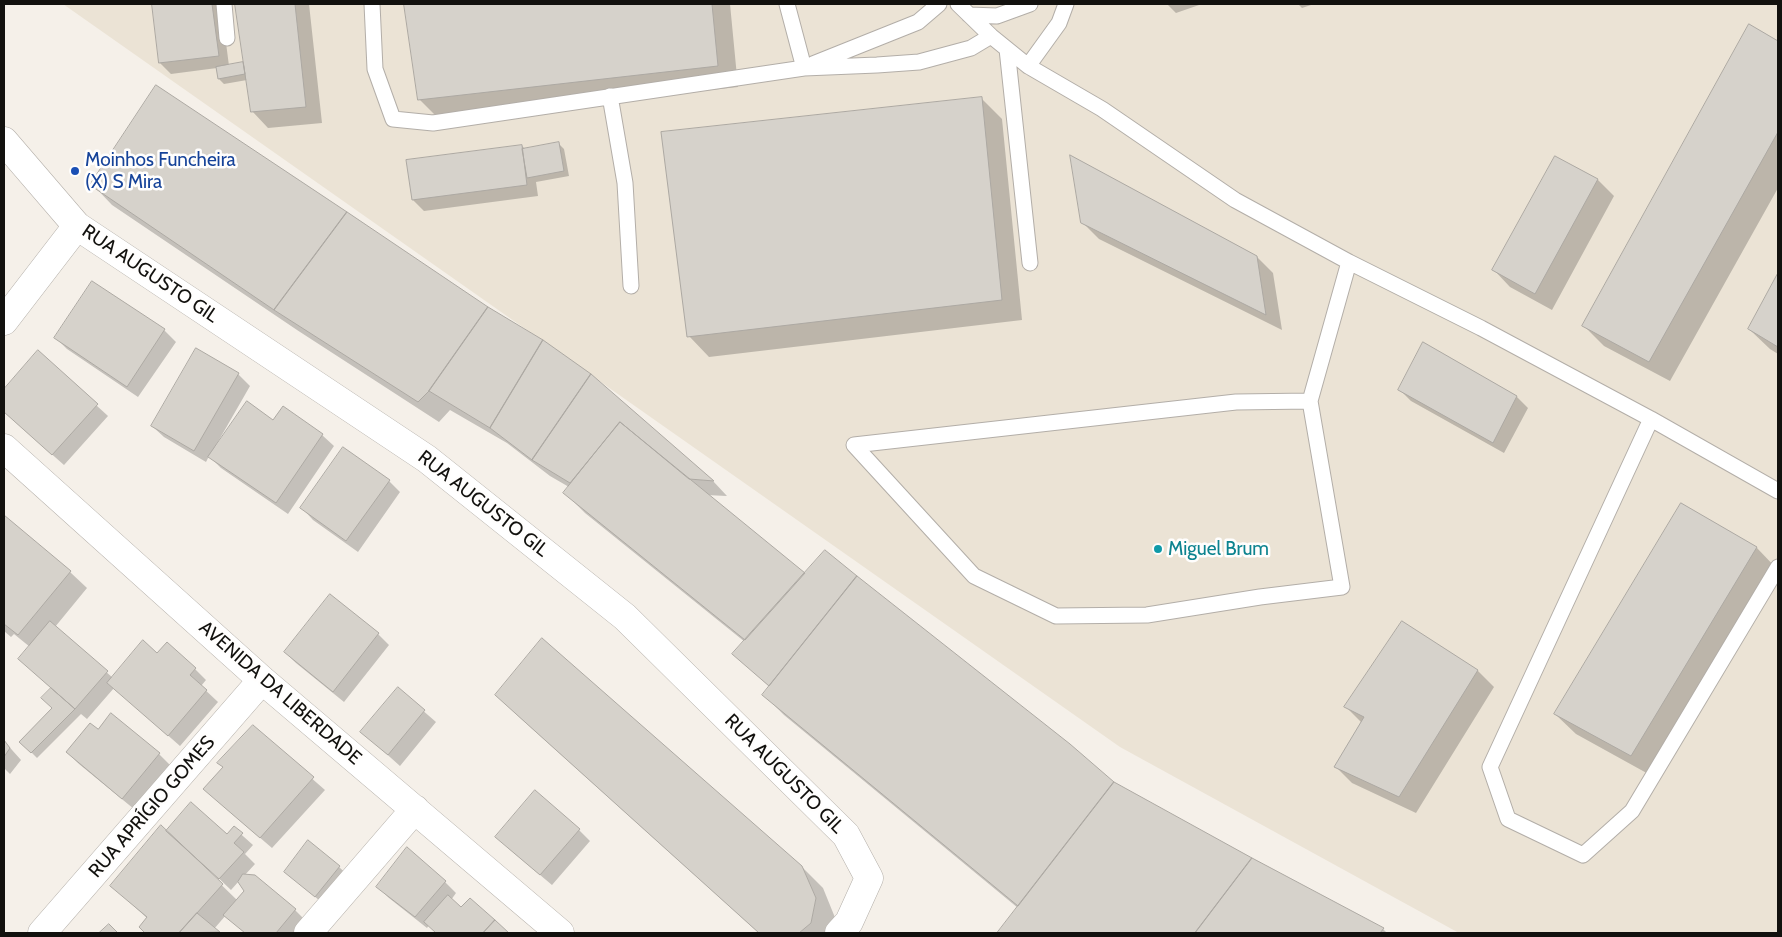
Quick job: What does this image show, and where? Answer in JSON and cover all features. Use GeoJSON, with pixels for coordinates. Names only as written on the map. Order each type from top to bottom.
{"type":"FeatureCollection","features":[{"type":"Feature","properties":{"kind":"street","name":"RUA AUGUSTO GIL"},"geometry":{"type":"LineString","coordinates":[[4,141],[78,226],[427,459],[625,617],[846,835],[869,878],[849,922],[839,933]]}},
{"type":"Feature","properties":{"kind":"street"},"geometry":{"type":"LineString","coordinates":[[4,321],[78,226]]}},
{"type":"Feature","properties":{"kind":"street","name":"AVENIDA DA LIBERDADE"},"geometry":{"type":"LineString","coordinates":[[4,448],[262,680],[560,933]]}},
{"type":"Feature","properties":{"kind":"street","name":"RUA APRÍGIO GOMES"},"geometry":{"type":"LineString","coordinates":[[42,933],[262,680]]}},
{"type":"Feature","properties":{"kind":"street"},"geometry":{"type":"LineString","coordinates":[[308,933],[415,809]]}},
{"type":"Feature","properties":{"kind":"lane"},"geometry":{"type":"LineString","coordinates":[[224,4],[228,38]]}},
{"type":"Feature","properties":{"kind":"lane"},"geometry":{"type":"LineString","coordinates":[[372,4],[374,69],[393,119],[433,123],[804,68],[876,66],[919,62],[971,48],[991,36]]}},
{"type":"Feature","properties":{"kind":"lane"},"geometry":{"type":"LineString","coordinates":[[787,4],[804,68]]}},
{"type":"Feature","properties":{"kind":"lane"},"geometry":{"type":"LineString","coordinates":[[804,68],[918,22],[939,4]]}},
{"type":"Feature","properties":{"kind":"lane"},"geometry":{"type":"LineString","coordinates":[[958,4],[991,36],[1028,66],[1102,109],[1235,200],[1349,262],[1481,328],[1651,419],[1778,491]]}},
{"type":"Feature","properties":{"kind":"lane"},"geometry":{"type":"LineString","coordinates":[[969,15],[997,16],[1030,4]]}},
{"type":"Feature","properties":{"kind":"lane"},"geometry":{"type":"LineString","coordinates":[[1028,66],[1059,23],[1066,4]]}},
{"type":"Feature","properties":{"kind":"lane"},"geometry":{"type":"LineString","coordinates":[[1007,49],[1030,263]]}},
{"type":"Feature","properties":{"kind":"lane"},"geometry":{"type":"LineString","coordinates":[[610,96],[625,184],[632,286]]}},
{"type":"Feature","properties":{"kind":"lane"},"geometry":{"type":"LineString","coordinates":[[1310,401],[1236,402],[854,445],[974,576],[1056,616],[1147,615],[1260,597],[1342,587],[1310,401],[1349,262]]}},
{"type":"Feature","properties":{"kind":"lane"},"geometry":{"type":"LineString","coordinates":[[1651,419],[1490,767],[1508,819],[1583,855],[1632,811],[1778,567]]}},
{"type":"Feature","properties":{"kind":"shaded area"},"geometry":{"type":"Polygon","coordinates":[[[63,4],[1778,4],[1778,933],[1459,933],[1120,747],[63,4]]]}},
{"type":"Feature","properties":{"kind":"building"},"geometry":{"type":"Polygon","coordinates":[[[152,4],[212,4],[219,56],[159,63],[152,4]]]}},
{"type":"Feature","properties":{"kind":"building"},"geometry":{"type":"Polygon","coordinates":[[[235,4],[295,4],[306,107],[251,112],[235,4]]]}},
{"type":"Feature","properties":{"kind":"building"},"geometry":{"type":"Polygon","coordinates":[[[404,4],[712,4],[718,66],[418,100],[404,4]]]}},
{"type":"Feature","properties":{"kind":"building"},"geometry":{"type":"Polygon","coordinates":[[[1749,24],[1778,41],[1778,132],[1649,362],[1582,326],[1749,24]]]}},
{"type":"Feature","properties":{"kind":"building"},"geometry":{"type":"Polygon","coordinates":[[[243,62],[245,74],[218,79],[216,67],[243,62]]]}},
{"type":"Feature","properties":{"kind":"building"},"geometry":{"type":"Polygon","coordinates":[[[156,85],[347,212],[274,310],[90,185],[156,85]]]}},
{"type":"Feature","properties":{"kind":"building"},"geometry":{"type":"Polygon","coordinates":[[[982,97],[1002,300],[687,337],[661,132],[982,97]]]}},
{"type":"Feature","properties":{"kind":"building"},"geometry":{"type":"Polygon","coordinates":[[[559,142],[564,171],[527,178],[522,149],[559,142]]]}},
{"type":"Feature","properties":{"kind":"building"},"geometry":{"type":"Polygon","coordinates":[[[522,145],[527,185],[412,200],[406,160],[522,145]]]}},
{"type":"Feature","properties":{"kind":"building"},"geometry":{"type":"Polygon","coordinates":[[[1070,155],[1257,256],[1266,315],[1081,223],[1070,155]]]}},
{"type":"Feature","properties":{"kind":"building"},"geometry":{"type":"Polygon","coordinates":[[[1555,156],[1598,179],[1535,294],[1492,270],[1555,156]]]}},
{"type":"Feature","properties":{"kind":"building"},"geometry":{"type":"Polygon","coordinates":[[[347,212],[488,307],[429,391],[418,402],[274,310],[347,212]]]}},
{"type":"Feature","properties":{"kind":"building"},"geometry":{"type":"Polygon","coordinates":[[[1778,273],[1778,347],[1748,329],[1778,273]]]}},
{"type":"Feature","properties":{"kind":"building"},"geometry":{"type":"Polygon","coordinates":[[[92,281],[165,329],[127,387],[54,338],[92,281]]]}},
{"type":"Feature","properties":{"kind":"building"},"geometry":{"type":"Polygon","coordinates":[[[488,307],[543,340],[490,428],[429,391],[488,307]]]}},
{"type":"Feature","properties":{"kind":"building"},"geometry":{"type":"Polygon","coordinates":[[[543,340],[591,374],[532,460],[490,428],[543,340]]]}},
{"type":"Feature","properties":{"kind":"building"},"geometry":{"type":"Polygon","coordinates":[[[1423,342],[1517,396],[1493,443],[1398,390],[1423,342]]]}},
{"type":"Feature","properties":{"kind":"building"},"geometry":{"type":"Polygon","coordinates":[[[196,348],[239,373],[194,451],[151,426],[196,348]]]}},
{"type":"Feature","properties":{"kind":"building"},"geometry":{"type":"Polygon","coordinates":[[[38,350],[98,404],[52,455],[4,412],[4,389],[38,350]]]}},
{"type":"Feature","properties":{"kind":"building"},"geometry":{"type":"Polygon","coordinates":[[[591,374],[714,481],[689,479],[620,422],[570,483],[532,460],[591,374]]]}},
{"type":"Feature","properties":{"kind":"building"},"geometry":{"type":"Polygon","coordinates":[[[247,401],[273,420],[283,406],[323,434],[276,503],[208,457],[247,401]]]}},
{"type":"Feature","properties":{"kind":"building"},"geometry":{"type":"Polygon","coordinates":[[[620,422],[805,573],[745,640],[563,493],[620,422]]]}},
{"type":"Feature","properties":{"kind":"building"},"geometry":{"type":"Polygon","coordinates":[[[343,447],[390,480],[346,541],[300,508],[343,447]]]}},
{"type":"Feature","properties":{"kind":"building"},"geometry":{"type":"Polygon","coordinates":[[[1681,503],[1757,547],[1631,756],[1554,714],[1681,503]]]}},
{"type":"Feature","properties":{"kind":"building"},"geometry":{"type":"Polygon","coordinates":[[[4,515],[71,571],[18,635],[4,624],[4,515]]]}},
{"type":"Feature","properties":{"kind":"building"},"geometry":{"type":"Polygon","coordinates":[[[825,550],[857,576],[769,686],[732,654],[825,550]]]}},
{"type":"Feature","properties":{"kind":"building"},"geometry":{"type":"Polygon","coordinates":[[[857,576],[1070,744],[1114,782],[1018,906],[762,695],[857,576]]]}},
{"type":"Feature","properties":{"kind":"building"},"geometry":{"type":"Polygon","coordinates":[[[330,594],[379,633],[333,692],[284,652],[330,594]]]}},
{"type":"Feature","properties":{"kind":"building"},"geometry":{"type":"Polygon","coordinates":[[[50,621],[108,671],[75,709],[18,659],[50,621]]]}},
{"type":"Feature","properties":{"kind":"building"},"geometry":{"type":"Polygon","coordinates":[[[1402,621],[1478,670],[1399,797],[1334,767],[1364,717],[1344,707],[1402,621]]]}},
{"type":"Feature","properties":{"kind":"building"},"geometry":{"type":"Polygon","coordinates":[[[542,638],[802,866],[816,898],[811,923],[799,933],[759,933],[495,695],[542,638]]]}},
{"type":"Feature","properties":{"kind":"building"},"geometry":{"type":"Polygon","coordinates":[[[143,640],[157,653],[167,642],[196,668],[190,675],[207,690],[168,736],[107,683],[143,640]]]}},
{"type":"Feature","properties":{"kind":"building"},"geometry":{"type":"Polygon","coordinates":[[[398,687],[425,710],[388,755],[360,732],[398,687]]]}},
{"type":"Feature","properties":{"kind":"building"},"geometry":{"type":"Polygon","coordinates":[[[51,688],[75,709],[31,753],[19,742],[52,708],[41,698],[51,688]]]}},
{"type":"Feature","properties":{"kind":"building"},"geometry":{"type":"Polygon","coordinates":[[[111,713],[160,753],[122,799],[66,752],[90,723],[98,729],[111,713]]]}},
{"type":"Feature","properties":{"kind":"building"},"geometry":{"type":"Polygon","coordinates":[[[253,725],[314,777],[260,838],[203,789],[223,767],[217,763],[253,725]]]}},
{"type":"Feature","properties":{"kind":"building"},"geometry":{"type":"Polygon","coordinates":[[[4,740],[10,748],[4,757],[4,740]]]}},
{"type":"Feature","properties":{"kind":"building"},"geometry":{"type":"Polygon","coordinates":[[[1114,782],[1252,858],[1195,933],[997,933],[1114,782]]]}},
{"type":"Feature","properties":{"kind":"building"},"geometry":{"type":"Polygon","coordinates":[[[535,790],[580,829],[540,875],[495,837],[535,790]]]}},
{"type":"Feature","properties":{"kind":"building"},"geometry":{"type":"Polygon","coordinates":[[[191,802],[227,834],[234,826],[243,833],[234,843],[244,852],[219,879],[166,831],[191,802]]]}},
{"type":"Feature","properties":{"kind":"building"},"geometry":{"type":"Polygon","coordinates":[[[161,825],[223,884],[179,933],[145,933],[139,927],[147,917],[110,886],[161,825]]]}},
{"type":"Feature","properties":{"kind":"building"},"geometry":{"type":"Polygon","coordinates":[[[308,840],[340,866],[315,897],[284,872],[308,840]]]}},
{"type":"Feature","properties":{"kind":"building"},"geometry":{"type":"Polygon","coordinates":[[[407,847],[446,881],[415,917],[376,887],[407,847]]]}},
{"type":"Feature","properties":{"kind":"building"},"geometry":{"type":"Polygon","coordinates":[[[1252,858],[1384,928],[1380,933],[1195,933],[1252,858]]]}},
{"type":"Feature","properties":{"kind":"building"},"geometry":{"type":"Polygon","coordinates":[[[243,874],[255,875],[296,909],[276,933],[245,933],[223,915],[244,891],[238,882],[243,874]]]}},
{"type":"Feature","properties":{"kind":"building"},"geometry":{"type":"Polygon","coordinates":[[[448,895],[461,907],[470,898],[495,920],[483,933],[436,933],[424,922],[448,895]]]}},
{"type":"Feature","properties":{"kind":"building"},"geometry":{"type":"Polygon","coordinates":[[[197,913],[220,932],[179,933],[197,913]]]}},
{"type":"Feature","properties":{"kind":"building"},"geometry":{"type":"Polygon","coordinates":[[[495,920],[509,933],[483,933],[495,920]]]}},
{"type":"Feature","properties":{"kind":"building"},"geometry":{"type":"Polygon","coordinates":[[[109,924],[118,933],[99,933],[109,924]]]}},
{"type":"Feature","properties":{"kind":"place","name":"Moinhos Funcheira (X) S Mira"},"geometry":{"type":"Point","coordinates":[75,171]}},
{"type":"Feature","properties":{"kind":"place","name":"Miguel Brum"},"geometry":{"type":"Point","coordinates":[1158,549]}}]}
